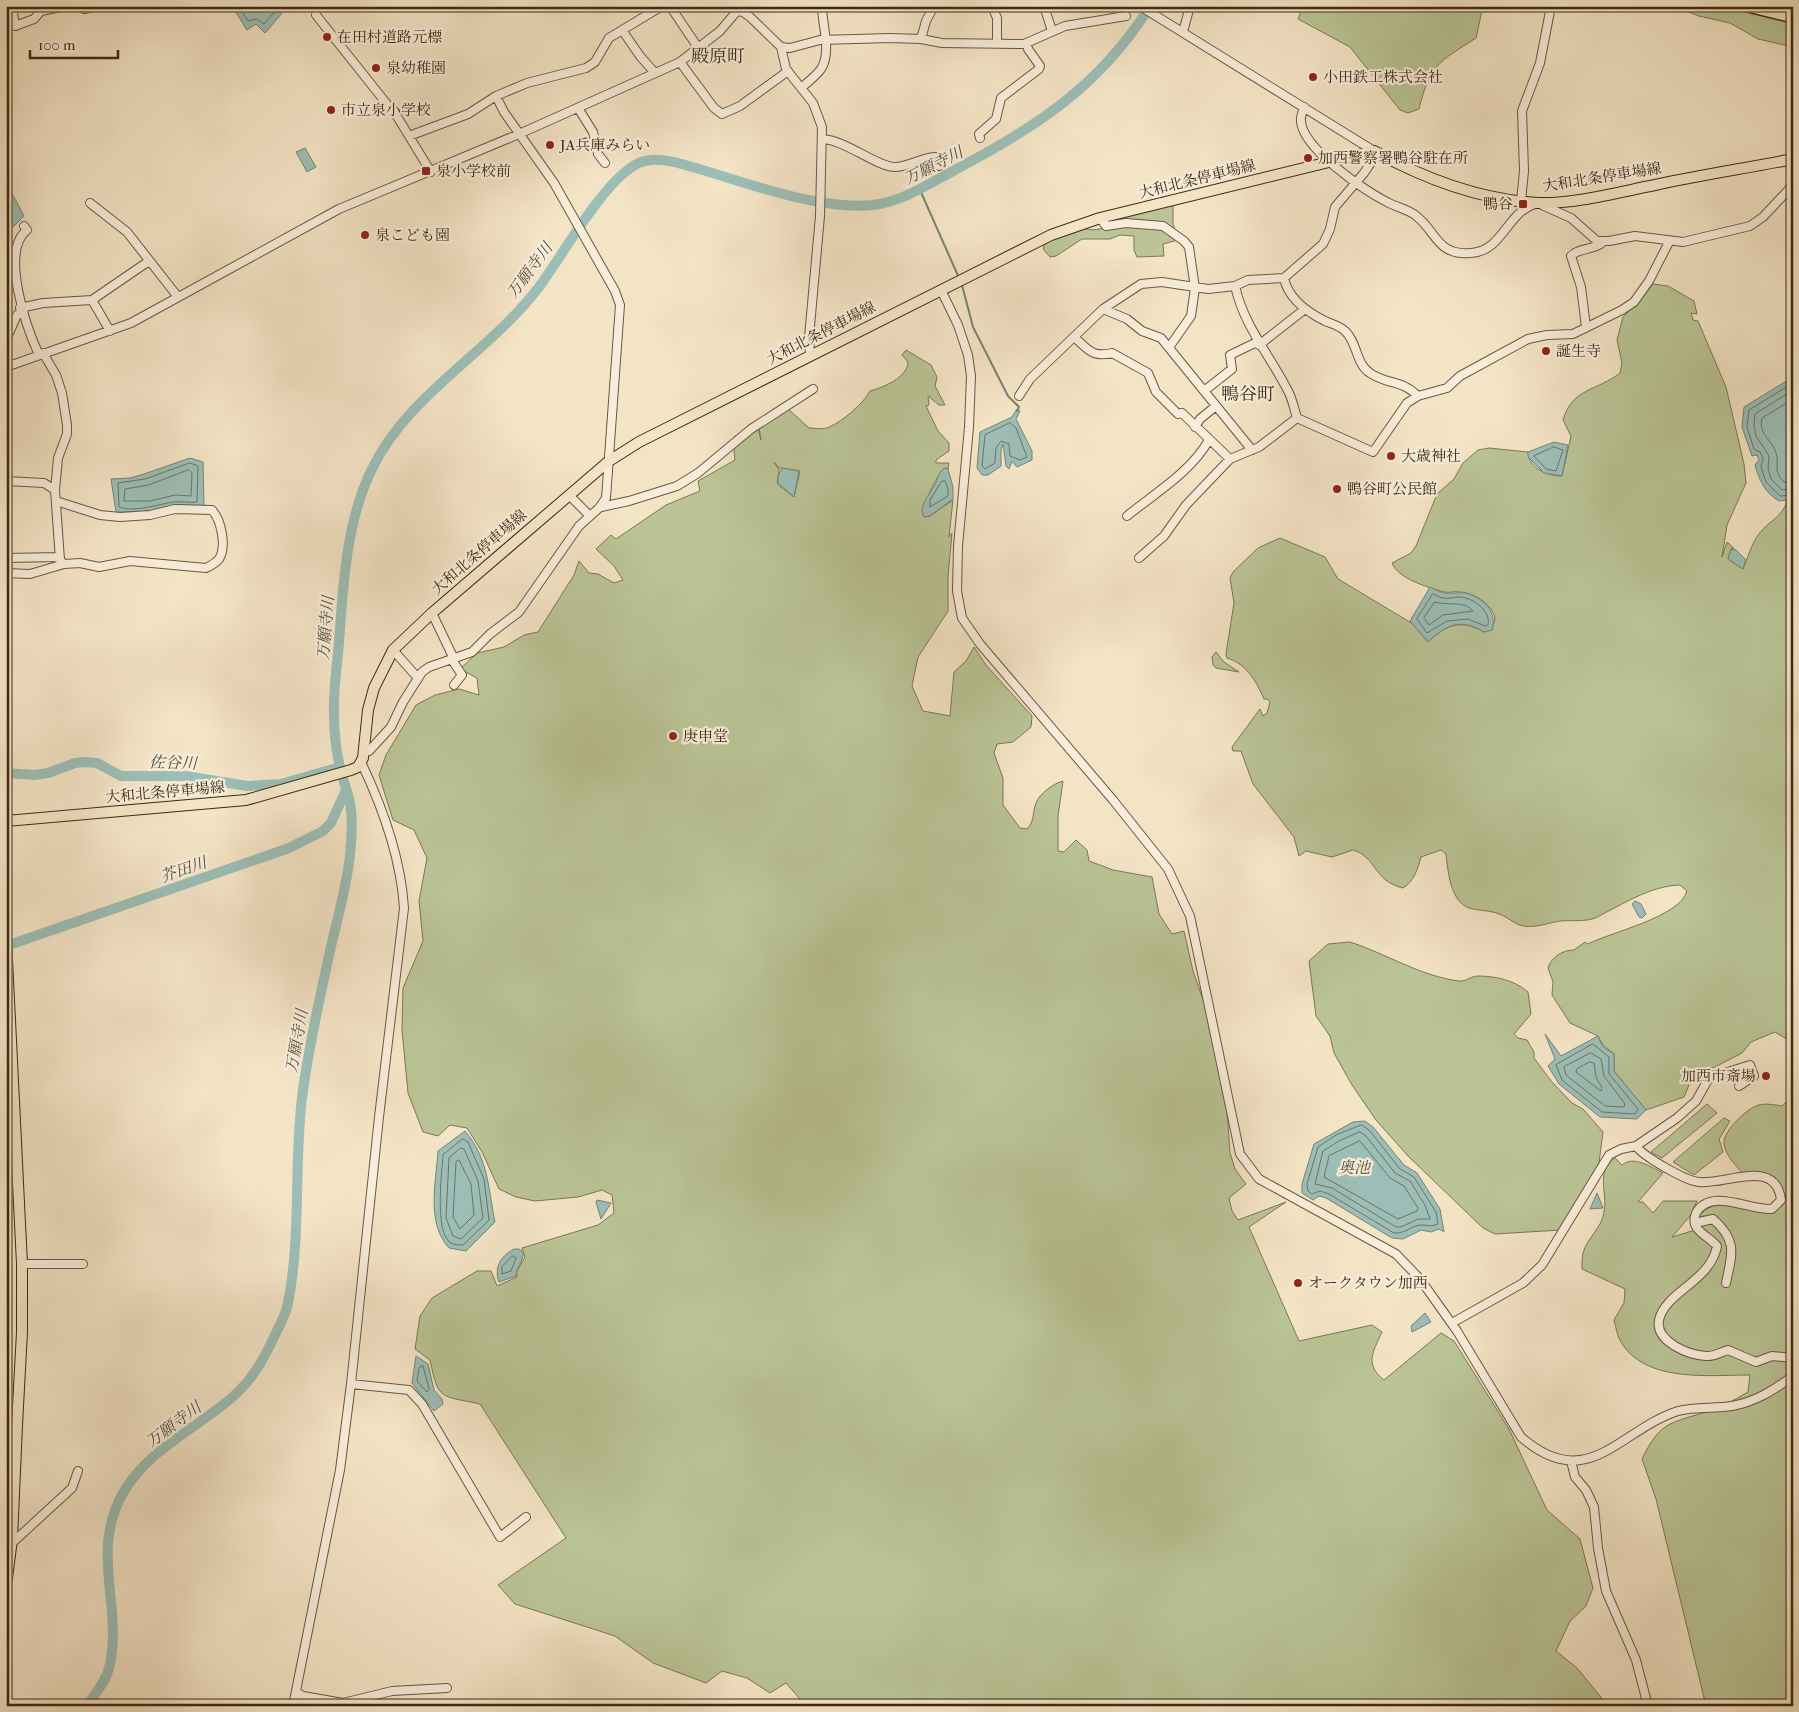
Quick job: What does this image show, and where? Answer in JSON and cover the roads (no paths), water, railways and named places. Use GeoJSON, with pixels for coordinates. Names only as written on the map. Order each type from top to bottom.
{"type":"FeatureCollection","features":[{"type":"Feature","properties":{"kind":"highway"},"geometry":{"type":"LineString","coordinates":[[1748,6],[1793,17]]}},
{"type":"Feature","properties":{"kind":"highway"},"geometry":{"type":"LineString","coordinates":[[1787,6],[1793,8]]}},
{"type":"Feature","properties":{"kind":"main road","name":"大和北条停車場線"},"geometry":{"type":"LineString","coordinates":[[6,821],[246,800],[346,773],[363,757],[368,710],[374,688],[393,650],[432,612],[609,462],[639,442],[1051,235],[1100,218],[1374,151],[1406,169],[1448,186],[1490,196],[1538,202],[1610,194],[1793,159]]}},
{"type":"Feature","properties":{"kind":"main road"},"geometry":{"type":"LineString","coordinates":[[6,1586],[22,1332],[22,1264],[9,1063],[7,943]]}},
{"type":"Feature","properties":{"kind":"street"},"geometry":{"type":"LineString","coordinates":[[12,6],[15,26],[34,19],[43,8],[66,6]]}},
{"type":"Feature","properties":{"kind":"street"},"geometry":{"type":"LineString","coordinates":[[80,6],[84,9],[99,6]]}},
{"type":"Feature","properties":{"kind":"street"},"geometry":{"type":"LineString","coordinates":[[409,136],[468,114],[496,96],[527,83],[586,68],[595,62],[609,38],[662,6]]}},
{"type":"Feature","properties":{"kind":"street"},"geometry":{"type":"LineString","coordinates":[[670,6],[699,49]]}},
{"type":"Feature","properties":{"kind":"street"},"geometry":{"type":"LineString","coordinates":[[801,88],[822,68],[825,40],[822,6]]}},
{"type":"Feature","properties":{"kind":"street"},"geometry":{"type":"LineString","coordinates":[[921,39],[926,21],[934,6]]}},
{"type":"Feature","properties":{"kind":"street"},"geometry":{"type":"LineString","coordinates":[[992,6],[997,18],[997,42]]}},
{"type":"Feature","properties":{"kind":"street"},"geometry":{"type":"LineString","coordinates":[[1044,6],[1052,31]]}},
{"type":"Feature","properties":{"kind":"street"},"geometry":{"type":"LineString","coordinates":[[1019,396],[1030,379],[1103,309],[1141,284],[1152,282],[1195,288],[1235,286],[1248,280],[1284,278],[1323,244],[1330,229],[1335,207],[1356,184],[1372,161],[1374,151],[1140,6]]}},
{"type":"Feature","properties":{"kind":"street"},"geometry":{"type":"LineString","coordinates":[[1183,32],[1190,6]]}},
{"type":"Feature","properties":{"kind":"street"},"geometry":{"type":"LineString","coordinates":[[1521,201],[1524,171],[1522,111],[1540,63],[1551,6]]}},
{"type":"Feature","properties":{"kind":"street"},"geometry":{"type":"LineString","coordinates":[[6,367],[110,331],[154,312],[339,208],[431,172],[680,62],[720,31],[736,9],[750,16],[781,47],[788,71],[813,103],[819,116],[823,139],[820,216],[809,337],[810,355]]}},
{"type":"Feature","properties":{"kind":"street"},"geometry":{"type":"LineString","coordinates":[[316,15],[370,79],[431,172]]}},
{"type":"Feature","properties":{"kind":"street"},"geometry":{"type":"LineString","coordinates":[[781,47],[790,48],[825,40],[921,39],[942,43],[1027,43],[1065,26],[1126,16]]}},
{"type":"Feature","properties":{"kind":"street"},"geometry":{"type":"LineString","coordinates":[[622,30],[640,56],[656,73]]}},
{"type":"Feature","properties":{"kind":"street"},"geometry":{"type":"LineString","coordinates":[[980,138],[980,134],[996,119],[1000,98],[1039,69],[1040,66],[1028,49],[1027,43]]}},
{"type":"Feature","properties":{"kind":"street"},"geometry":{"type":"LineString","coordinates":[[680,62],[714,108],[722,114],[740,106],[788,71]]}},
{"type":"Feature","properties":{"kind":"street"},"geometry":{"type":"LineString","coordinates":[[293,1706],[299,1694],[340,1470],[404,908],[397,859],[368,777],[363,757],[391,727],[417,677],[429,667],[472,652],[490,634],[519,612],[578,526],[600,507],[606,498],[620,305],[615,291],[554,183],[504,112],[496,96]]}},
{"type":"Feature","properties":{"kind":"street"},"geometry":{"type":"LineString","coordinates":[[1304,107],[1300,121],[1305,134],[1329,161],[1356,184],[1390,204],[1413,213],[1439,244],[1449,250],[1462,253],[1477,252],[1490,247],[1497,242],[1512,221],[1524,209],[1538,202],[1575,221],[1593,239],[1604,241],[1634,236],[1670,242],[1694,240],[1750,226],[1763,217],[1793,185]]}},
{"type":"Feature","properties":{"kind":"street"},"geometry":{"type":"LineString","coordinates":[[578,108],[593,132],[598,154],[605,163]]}},
{"type":"Feature","properties":{"kind":"street"},"geometry":{"type":"LineString","coordinates":[[823,139],[861,152],[886,165],[896,167],[927,157],[936,157],[939,166]]}},
{"type":"Feature","properties":{"kind":"street"},"geometry":{"type":"LineString","coordinates":[[90,203],[127,232],[178,297]]}},
{"type":"Feature","properties":{"kind":"street"},"geometry":{"type":"LineString","coordinates":[[1100,218],[1106,226],[1126,223],[1162,226],[1184,241],[1191,250],[1195,288],[1191,316],[1170,346]]}},
{"type":"Feature","properties":{"kind":"street"},"geometry":{"type":"LineString","coordinates":[[24,226],[27,230],[18,235],[13,248],[10,284],[41,354],[56,375],[62,393],[67,434],[58,458],[55,490],[62,561]]}},
{"type":"Feature","properties":{"kind":"street"},"geometry":{"type":"LineString","coordinates":[[1586,327],[1580,287],[1571,256],[1576,252],[1600,246],[1604,241]]}},
{"type":"Feature","properties":{"kind":"street"},"geometry":{"type":"LineString","coordinates":[[1235,286],[1239,304],[1258,343],[1288,390],[1297,418],[1373,452],[1407,403],[1418,396],[1447,388],[1460,376],[1528,339],[1547,335],[1572,334],[1634,302],[1649,281],[1670,242]]}},
{"type":"Feature","properties":{"kind":"street"},"geometry":{"type":"LineString","coordinates":[[6,340],[21,310],[43,303],[92,300],[149,261]]}},
{"type":"Feature","properties":{"kind":"street"},"geometry":{"type":"LineString","coordinates":[[1284,278],[1288,290],[1306,309],[1346,331],[1354,342],[1361,364],[1370,373],[1405,385],[1418,396]]}},
{"type":"Feature","properties":{"kind":"street"},"geometry":{"type":"LineString","coordinates":[[941,290],[961,332],[968,355],[971,376],[969,428],[958,546],[957,591],[962,618],[980,644],[1113,800],[1168,869],[1190,916],[1240,1154],[1259,1178],[1396,1254],[1420,1278],[1452,1323],[1521,1437],[1536,1450],[1571,1461],[1594,1458],[1679,1411],[1732,1406],[1754,1400],[1771,1392],[1793,1376]]}},
{"type":"Feature","properties":{"kind":"street"},"geometry":{"type":"LineString","coordinates":[[92,300],[110,331]]}},
{"type":"Feature","properties":{"kind":"street"},"geometry":{"type":"LineString","coordinates":[[1103,309],[1127,319],[1142,331],[1161,338],[1170,346],[1252,450]]}},
{"type":"Feature","properties":{"kind":"street"},"geometry":{"type":"LineString","coordinates":[[1204,391],[1232,369],[1230,355],[1258,343],[1306,309]]}},
{"type":"Feature","properties":{"kind":"street"},"geometry":{"type":"LineString","coordinates":[[1074,337],[1094,354],[1099,356],[1112,353],[1148,373],[1156,392],[1178,414],[1182,413],[1230,459]]}},
{"type":"Feature","properties":{"kind":"street"},"geometry":{"type":"LineString","coordinates":[[600,507],[629,501],[677,486],[698,473],[751,429],[813,389]]}},
{"type":"Feature","properties":{"kind":"street"},"geometry":{"type":"LineString","coordinates":[[1195,427],[1200,419],[1216,406]]}},
{"type":"Feature","properties":{"kind":"street"},"geometry":{"type":"LineString","coordinates":[[1139,558],[1164,536],[1186,505],[1230,459],[1259,447],[1297,418]]}},
{"type":"Feature","properties":{"kind":"street"},"geometry":{"type":"LineString","coordinates":[[1127,516],[1188,467],[1209,440]]}},
{"type":"Feature","properties":{"kind":"street"},"geometry":{"type":"LineString","coordinates":[[6,481],[44,483],[55,490]]}},
{"type":"Feature","properties":{"kind":"street"},"geometry":{"type":"LineString","coordinates":[[569,495],[590,516]]}},
{"type":"Feature","properties":{"kind":"street"},"geometry":{"type":"LineString","coordinates":[[6,558],[62,561],[99,567],[130,561],[206,568],[218,560],[220,555],[221,532],[216,515],[212,510],[175,510],[150,515],[120,517],[100,515],[56,501]]}},
{"type":"Feature","properties":{"kind":"street"},"geometry":{"type":"LineString","coordinates":[[6,573],[30,574],[62,561]]}},
{"type":"Feature","properties":{"kind":"street"},"geometry":{"type":"LineString","coordinates":[[432,612],[453,660],[462,675],[454,685]]}},
{"type":"Feature","properties":{"kind":"street"},"geometry":{"type":"LineString","coordinates":[[393,650],[417,677]]}},
{"type":"Feature","properties":{"kind":"street"},"geometry":{"type":"LineString","coordinates":[[1452,1323],[1523,1283],[1542,1265],[1604,1161],[1621,1149],[1636,1146],[1677,1118],[1696,1101],[1709,1078],[1750,1065],[1754,1076],[1739,1086]]}},
{"type":"Feature","properties":{"kind":"street"},"geometry":{"type":"LineString","coordinates":[[1636,1146],[1649,1157],[1696,1182],[1711,1183],[1758,1175],[1772,1180],[1780,1190],[1781,1200],[1772,1209],[1718,1200],[1704,1205],[1697,1211],[1694,1219],[1695,1223],[1716,1246],[1715,1256],[1697,1280],[1663,1310],[1659,1325],[1665,1338],[1680,1349],[1708,1357],[1728,1350],[1741,1358],[1756,1362],[1772,1356],[1793,1358]]}},
{"type":"Feature","properties":{"kind":"street"},"geometry":{"type":"LineString","coordinates":[[1695,1223],[1712,1219],[1728,1238],[1733,1248],[1726,1283]]}},
{"type":"Feature","properties":{"kind":"street"},"geometry":{"type":"LineString","coordinates":[[22,1264],[83,1264]]}},
{"type":"Feature","properties":{"kind":"street"},"geometry":{"type":"LineString","coordinates":[[351,1384],[409,1390],[422,1404],[500,1537],[526,1518]]}},
{"type":"Feature","properties":{"kind":"street"},"geometry":{"type":"LineString","coordinates":[[1571,1461],[1575,1477],[1586,1490],[1594,1508],[1598,1548],[1606,1591],[1636,1660],[1648,1706]]}},
{"type":"Feature","properties":{"kind":"street"},"geometry":{"type":"LineString","coordinates":[[10,1540],[72,1488],[78,1471]]}},
{"type":"Feature","properties":{"kind":"street"},"geometry":{"type":"LineString","coordinates":[[299,1694],[344,1703],[392,1691],[447,1688]]}},
{"type":"Feature","properties":{"kind":"street"},"geometry":{"type":"LineString","coordinates":[[299,1694],[303,1706]]}},
{"type":"Feature","properties":{"kind":"water"},"geometry":{"type":"Polygon","coordinates":[[[232,6],[288,6],[265,33],[256,24],[247,30],[232,6]]]}},
{"type":"Feature","properties":{"kind":"water"},"geometry":{"type":"Polygon","coordinates":[[[305,148],[316,167],[307,172],[296,152],[305,148]]]}},
{"type":"Feature","properties":{"kind":"water"},"geometry":{"type":"Polygon","coordinates":[[[6,182],[24,216],[13,227],[6,227],[6,182]]]}},
{"type":"Feature","properties":{"kind":"water"},"geometry":{"type":"Polygon","coordinates":[[[1793,377],[1793,499],[1779,501],[1766,490],[1758,476],[1755,465],[1759,460],[1757,455],[1752,456],[1742,427],[1744,407],[1793,377]]]}},
{"type":"Feature","properties":{"kind":"water"},"geometry":{"type":"Polygon","coordinates":[[[1017,409],[1020,411],[1016,419],[1032,451],[1032,460],[1017,467],[1012,461],[1009,469],[1006,466],[1003,444],[1001,466],[988,475],[982,475],[977,468],[980,432],[1012,417],[1017,409]]]}},
{"type":"Feature","properties":{"kind":"water"},"geometry":{"type":"Polygon","coordinates":[[[1554,442],[1568,445],[1562,476],[1544,473],[1528,457],[1528,452],[1554,442]]]}},
{"type":"Feature","properties":{"kind":"water"},"geometry":{"type":"Polygon","coordinates":[[[190,458],[203,462],[204,505],[201,508],[151,512],[116,512],[111,479],[130,478],[190,458]]]}},
{"type":"Feature","properties":{"kind":"water"},"geometry":{"type":"Polygon","coordinates":[[[782,468],[799,471],[794,497],[778,483],[778,476],[782,468]]]}},
{"type":"Feature","properties":{"kind":"water"},"geometry":{"type":"Polygon","coordinates":[[[945,468],[948,469],[953,487],[953,499],[930,516],[924,517],[922,509],[924,502],[940,473],[945,468]]]}},
{"type":"Feature","properties":{"kind":"water"},"geometry":{"type":"Polygon","coordinates":[[[1731,549],[1736,550],[1746,560],[1743,569],[1728,559],[1731,549]]]}},
{"type":"Feature","properties":{"kind":"water"},"geometry":{"type":"Polygon","coordinates":[[[1430,587],[1443,593],[1465,593],[1478,598],[1491,611],[1493,617],[1492,630],[1484,632],[1468,625],[1454,625],[1448,627],[1428,642],[1410,621],[1430,587]]]}},
{"type":"Feature","properties":{"kind":"water"},"geometry":{"type":"Polygon","coordinates":[[[1635,901],[1641,904],[1646,914],[1642,918],[1639,917],[1632,904],[1635,901]]]}},
{"type":"Feature","properties":{"kind":"water"},"geometry":{"type":"Polygon","coordinates":[[[1545,1034],[1561,1056],[1598,1036],[1602,1046],[1614,1054],[1614,1071],[1646,1110],[1637,1119],[1600,1117],[1559,1084],[1548,1066],[1555,1059],[1545,1034]]]}},
{"type":"Feature","properties":{"kind":"water","name":"奥池"},"geometry":{"type":"Polygon","coordinates":[[[1365,1121],[1373,1127],[1404,1165],[1417,1173],[1440,1209],[1444,1232],[1439,1229],[1431,1232],[1421,1230],[1403,1239],[1392,1238],[1326,1198],[1319,1196],[1313,1200],[1302,1193],[1302,1184],[1314,1144],[1353,1122],[1365,1121]]]}},
{"type":"Feature","properties":{"kind":"water"},"geometry":{"type":"Polygon","coordinates":[[[465,1131],[479,1152],[483,1163],[495,1222],[466,1251],[449,1248],[442,1238],[437,1227],[434,1202],[438,1151],[465,1131]]]}},
{"type":"Feature","properties":{"kind":"water"},"geometry":{"type":"Polygon","coordinates":[[[1597,1193],[1603,1208],[1590,1209],[1597,1193]]]}},
{"type":"Feature","properties":{"kind":"water"},"geometry":{"type":"Polygon","coordinates":[[[597,1200],[611,1203],[601,1219],[596,1202],[597,1200]]]}},
{"type":"Feature","properties":{"kind":"water"},"geometry":{"type":"Polygon","coordinates":[[[514,1249],[519,1249],[523,1252],[516,1276],[499,1282],[497,1272],[499,1263],[505,1255],[514,1249]]]}},
{"type":"Feature","properties":{"kind":"water"},"geometry":{"type":"Polygon","coordinates":[[[1425,1313],[1431,1322],[1412,1332],[1411,1326],[1425,1313]]]}},
{"type":"Feature","properties":{"kind":"water"},"geometry":{"type":"Polygon","coordinates":[[[416,1356],[428,1364],[434,1390],[442,1399],[443,1404],[434,1411],[412,1383],[416,1356]]]}},
{"type":"Feature","properties":{"kind":"waterway","name":"万願寺川"},"geometry":{"type":"LineString","coordinates":[[87,1706],[108,1673],[113,1646],[108,1559],[109,1537],[113,1515],[123,1493],[133,1478],[158,1453],[215,1411],[244,1386],[266,1354],[287,1307],[295,1250],[298,1143],[303,1090],[316,1016],[345,888],[350,855],[351,810],[341,773],[334,721],[344,577],[356,510],[372,469],[388,442],[406,418],[519,310],[539,287],[585,219],[612,184],[626,171],[639,163],[652,160],[674,162],[773,191],[825,203],[873,205],[894,200],[924,187],[983,155],[1063,103],[1087,83],[1109,60],[1130,35],[1150,6]]}},
{"type":"Feature","properties":{"kind":"waterway"},"geometry":{"type":"LineString","coordinates":[[920,190],[959,278]]}},
{"type":"Feature","properties":{"kind":"waterway"},"geometry":{"type":"LineString","coordinates":[[962,285],[973,327],[1008,396],[1019,407],[1017,411]]}},
{"type":"Feature","properties":{"kind":"waterway","name":"佐谷川"},"geometry":{"type":"LineString","coordinates":[[6,773],[35,775],[84,762],[97,763],[121,776],[186,776],[247,786],[281,784],[340,767]]}},
{"type":"Feature","properties":{"kind":"waterway","name":"芥田川"},"geometry":{"type":"LineString","coordinates":[[6,946],[289,848],[323,831],[331,823],[346,790]]}},
{"type":"Feature","properties":{"kind":"place","name":"在田村道路元標"},"geometry":{"type":"Point","coordinates":[327,37]}},
{"type":"Feature","properties":{"kind":"place","name":"泉幼稚園"},"geometry":{"type":"Point","coordinates":[376,68]}},
{"type":"Feature","properties":{"kind":"place","name":"小田鉄工株式会社"},"geometry":{"type":"Point","coordinates":[1313,77]}},
{"type":"Feature","properties":{"kind":"place","name":"市立泉小学校"},"geometry":{"type":"Point","coordinates":[331,110]}},
{"type":"Feature","properties":{"kind":"place","name":"JA兵庫みらい"},"geometry":{"type":"Point","coordinates":[550,145]}},
{"type":"Feature","properties":{"kind":"place","name":"加西警察署鴨谷駐在所"},"geometry":{"type":"Point","coordinates":[1308,158]}},
{"type":"Feature","properties":{"kind":"place","name":"泉小学校前"},"geometry":{"type":"Point","coordinates":[426,171]}},
{"type":"Feature","properties":{"kind":"place","name":"鴨谷"},"geometry":{"type":"Point","coordinates":[1523,204]}},
{"type":"Feature","properties":{"kind":"place","name":"泉こども園"},"geometry":{"type":"Point","coordinates":[365,235]}},
{"type":"Feature","properties":{"kind":"place","name":"誕生寺"},"geometry":{"type":"Point","coordinates":[1546,351]}},
{"type":"Feature","properties":{"kind":"place","name":"大歳神社"},"geometry":{"type":"Point","coordinates":[1391,456]}},
{"type":"Feature","properties":{"kind":"place","name":"鴨谷町公民館"},"geometry":{"type":"Point","coordinates":[1337,489]}},
{"type":"Feature","properties":{"kind":"place","name":"庚申堂"},"geometry":{"type":"Point","coordinates":[673,736]}},
{"type":"Feature","properties":{"kind":"place","name":"加西市斎場"},"geometry":{"type":"Point","coordinates":[1766,1076]}},
{"type":"Feature","properties":{"kind":"place","name":"オークタウン加西"},"geometry":{"type":"Point","coordinates":[1298,1283]}},
{"type":"Feature","properties":{"kind":"district","name":"殿原町"},"geometry":{"type":"Point","coordinates":[718,56]}},
{"type":"Feature","properties":{"kind":"district","name":"鴨谷町"},"geometry":{"type":"Point","coordinates":[1248,394]}}]}
